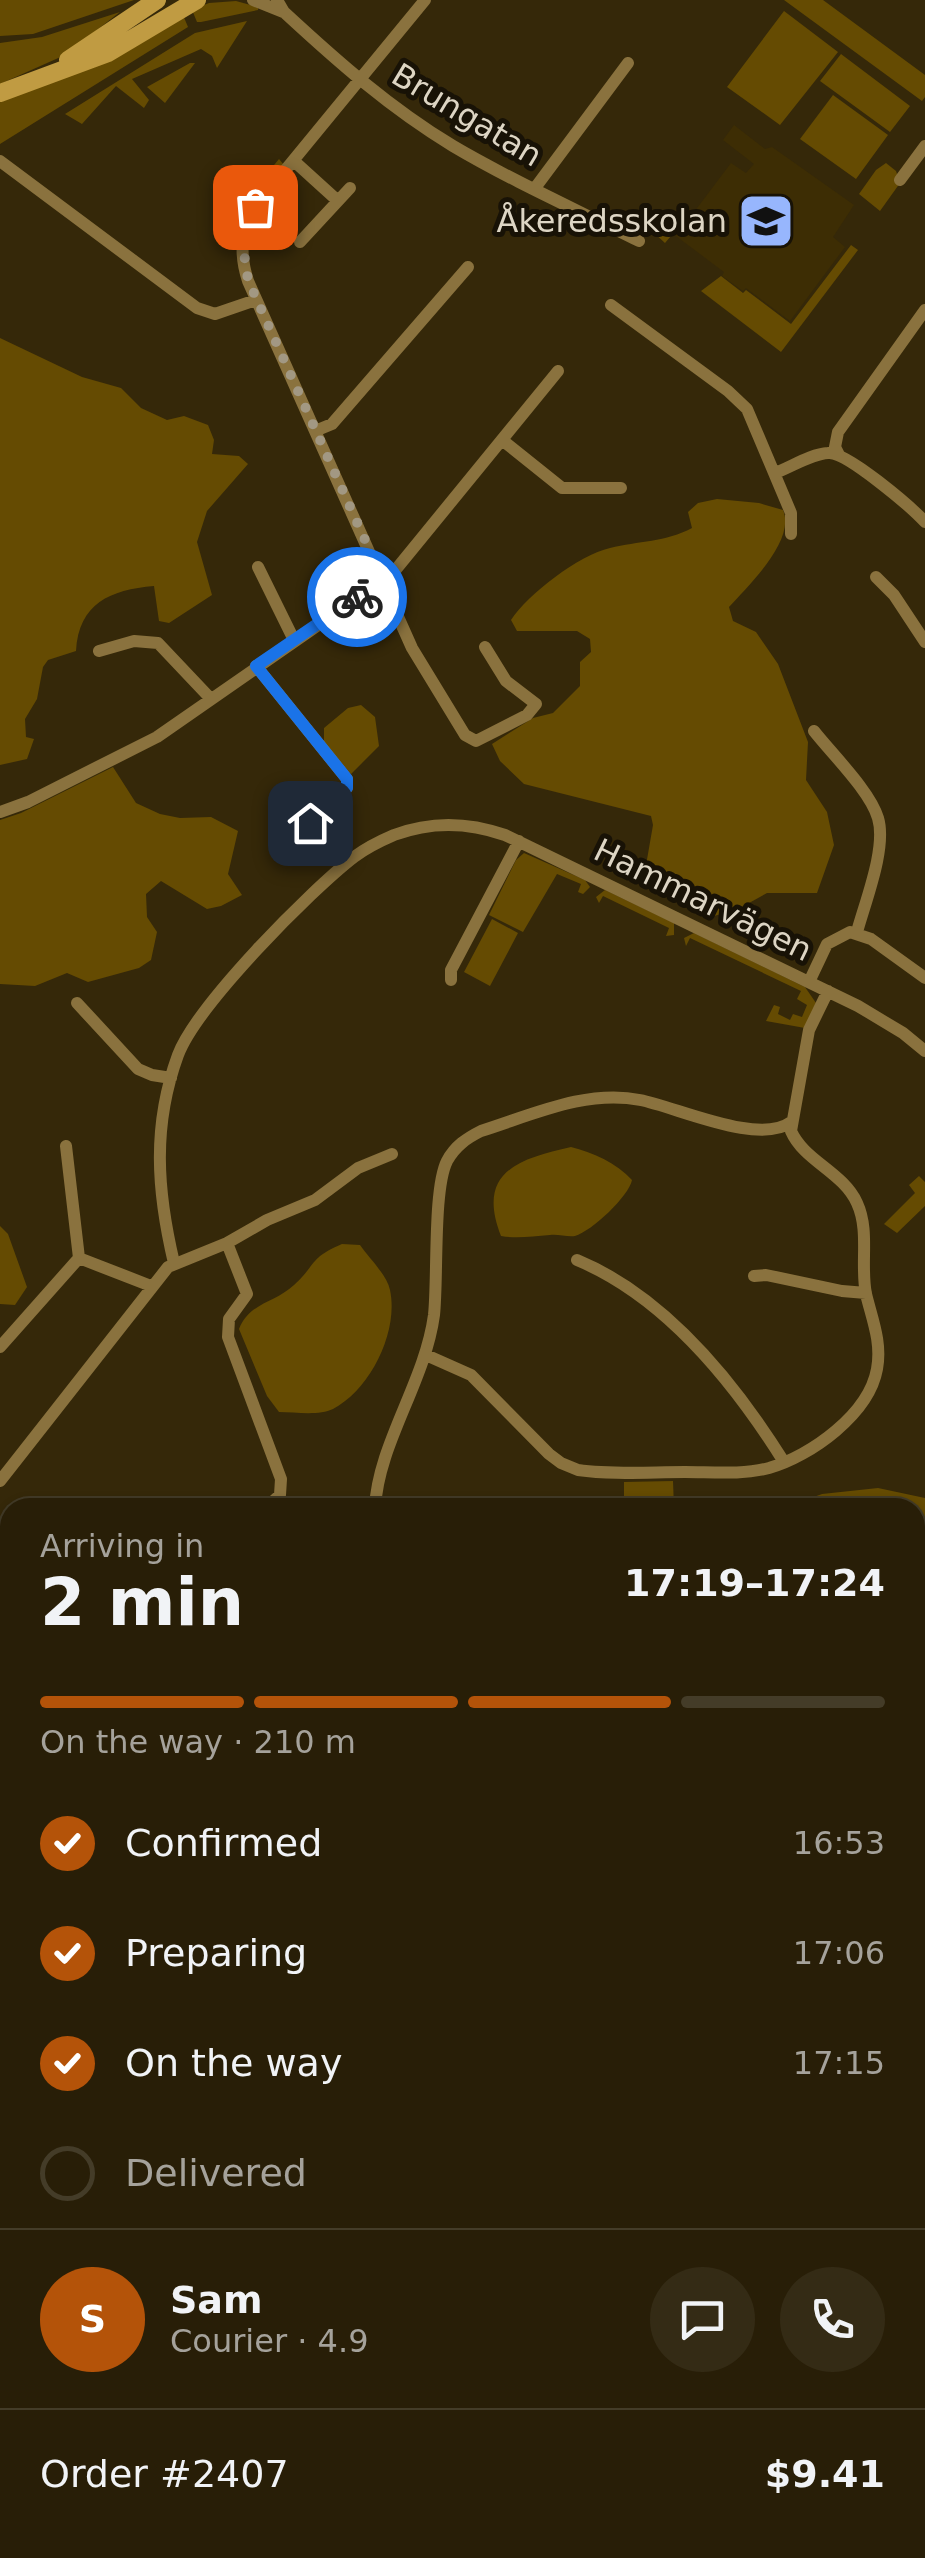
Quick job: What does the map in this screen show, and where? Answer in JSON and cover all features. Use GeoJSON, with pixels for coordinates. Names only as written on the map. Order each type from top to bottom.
{"type":"FeatureCollection","features":[{"type":"Feature","properties":{"kind":"street"},"geometry":{"type":"LineString","coordinates":[[39,80],[157,0]]}},
{"type":"Feature","properties":{"kind":"street"},"geometry":{"type":"LineString","coordinates":[[0,93],[108,53],[197,0]]}},
{"type":"Feature","properties":{"kind":"street","name":"Brungatan"},"geometry":{"type":"LineString","coordinates":[[253,0],[280,6],[360,82],[455,148],[639,242]]}},
{"type":"Feature","properties":{"kind":"street"},"geometry":{"type":"LineString","coordinates":[[424,0],[255,207],[244,229],[241,254],[256,300],[425,670],[465,735],[476,741],[528,714],[536,704],[506,681],[485,647]]}},
{"type":"Feature","properties":{"kind":"street"},"geometry":{"type":"LineString","coordinates":[[535,188],[628,63]]}},
{"type":"Feature","properties":{"kind":"street"},"geometry":{"type":"LineString","coordinates":[[900,180],[925,146]]}},
{"type":"Feature","properties":{"kind":"street"},"geometry":{"type":"LineString","coordinates":[[0,161],[196,308],[223,313],[256,300]]}},
{"type":"Feature","properties":{"kind":"street"},"geometry":{"type":"LineString","coordinates":[[295,162],[338,201]]}},
{"type":"Feature","properties":{"kind":"street"},"geometry":{"type":"LineString","coordinates":[[300,242],[350,188]]}},
{"type":"Feature","properties":{"kind":"street"},"geometry":{"type":"LineString","coordinates":[[315,431],[332,424],[468,267]]}},
{"type":"Feature","properties":{"kind":"street"},"geometry":{"type":"LineString","coordinates":[[611,305],[739,401],[752,418],[792,513],[791,534]]}},
{"type":"Feature","properties":{"kind":"street"},"geometry":{"type":"LineString","coordinates":[[839,455],[835,439],[842,426],[925,310]]}},
{"type":"Feature","properties":{"kind":"street"},"geometry":{"type":"LineString","coordinates":[[0,812],[124,756],[211,700],[404,564],[558,371]]}},
{"type":"Feature","properties":{"kind":"street"},"geometry":{"type":"LineString","coordinates":[[502,440],[562,488],[620,488]]}},
{"type":"Feature","properties":{"kind":"street"},"geometry":{"type":"LineString","coordinates":[[775,473],[827,453],[839,455],[924,517]]}},
{"type":"Feature","properties":{"kind":"street"},"geometry":{"type":"LineString","coordinates":[[258,566],[294,640]]}},
{"type":"Feature","properties":{"kind":"street"},"geometry":{"type":"LineString","coordinates":[[876,577],[894,595],[925,642]]}},
{"type":"Feature","properties":{"kind":"street"},"geometry":{"type":"LineString","coordinates":[[99,651],[134,640],[158,643],[211,700]]}},
{"type":"Feature","properties":{"kind":"street"},"geometry":{"type":"LineString","coordinates":[[256,666],[347,779],[347,788],[310,823]]}},
{"type":"Feature","properties":{"kind":"street"},"geometry":{"type":"LineString","coordinates":[[814,730],[869,800],[880,821],[881,840],[857,932]]}},
{"type":"Feature","properties":{"kind":"street","name":"Hammarvägen"},"geometry":{"type":"LineString","coordinates":[[171,1078],[184,1042],[207,1010],[248,960],[344,866],[397,834],[446,824],[484,828],[518,841],[828,991],[884,1020],[925,1051]]}},
{"type":"Feature","properties":{"kind":"street"},"geometry":{"type":"LineString","coordinates":[[450,980],[518,841]]}},
{"type":"Feature","properties":{"kind":"street"},"geometry":{"type":"LineString","coordinates":[[808,982],[827,944],[843,934],[857,932],[925,978]]}},
{"type":"Feature","properties":{"kind":"street"},"geometry":{"type":"LineString","coordinates":[[426,1354],[472,1375],[561,1464],[578,1470],[741,1472],[784,1462],[848,1418],[872,1386],[878,1346],[866,1293],[859,1208],[840,1180],[798,1144],[791,1131],[809,1030],[828,991]]}},
{"type":"Feature","properties":{"kind":"street"},"geometry":{"type":"LineString","coordinates":[[77,1003],[138,1069],[171,1078],[160,1136],[158,1176],[174,1264]]}},
{"type":"Feature","properties":{"kind":"street"},"geometry":{"type":"LineString","coordinates":[[378,1498],[392,1440],[426,1354],[435,1302],[442,1175],[452,1154],[466,1138],[570,1103],[600,1097],[640,1100],[749,1128],[780,1128],[791,1122]]}},
{"type":"Feature","properties":{"kind":"street"},"geometry":{"type":"LineString","coordinates":[[0,1347],[79,1258],[66,1146]]}},
{"type":"Feature","properties":{"kind":"street"},"geometry":{"type":"LineString","coordinates":[[0,1481],[151,1286],[174,1264],[316,1200],[358,1168],[392,1154]]}},
{"type":"Feature","properties":{"kind":"street"},"geometry":{"type":"LineString","coordinates":[[227,1243],[247,1294],[229,1320],[228,1337],[282,1479],[277,1498]]}},
{"type":"Feature","properties":{"kind":"street"},"geometry":{"type":"LineString","coordinates":[[79,1258],[151,1286]]}},
{"type":"Feature","properties":{"kind":"street"},"geometry":{"type":"LineString","coordinates":[[577,1260],[611,1277],[686,1335],[748,1410],[784,1462]]}},
{"type":"Feature","properties":{"kind":"street"},"geometry":{"type":"LineString","coordinates":[[754,1276],[766,1274],[842,1292],[866,1293]]}},
{"type":"Feature","properties":{"kind":"shaded area"},"geometry":{"type":"Polygon","coordinates":[[[0,0],[134,0],[33,34],[0,36],[0,0]]]}},
{"type":"Feature","properties":{"kind":"shaded area"},"geometry":{"type":"Polygon","coordinates":[[[784,0],[823,0],[925,75],[925,97],[922,101],[784,0]]]}},
{"type":"Feature","properties":{"kind":"shaded area"},"geometry":{"type":"Polygon","coordinates":[[[236,1],[258,10],[197,22],[192,10],[209,3],[236,1]]]}},
{"type":"Feature","properties":{"kind":"shaded area"},"geometry":{"type":"Polygon","coordinates":[[[784,11],[838,52],[780,125],[727,87],[784,11]]]}},
{"type":"Feature","properties":{"kind":"shaded area"},"geometry":{"type":"Polygon","coordinates":[[[120,12],[65,55],[0,84],[0,43],[42,37],[120,12]]]}},
{"type":"Feature","properties":{"kind":"shaded area"},"geometry":{"type":"Polygon","coordinates":[[[183,15],[188,27],[0,144],[0,100],[95,64],[183,15]]]}},
{"type":"Feature","properties":{"kind":"shaded area"},"geometry":{"type":"Polygon","coordinates":[[[247,21],[217,68],[212,56],[201,49],[132,79],[149,100],[144,108],[116,86],[82,124],[65,114],[195,33],[247,21]]]}},
{"type":"Feature","properties":{"kind":"shaded area"},"geometry":{"type":"Polygon","coordinates":[[[841,54],[910,106],[890,132],[820,81],[841,54]]]}},
{"type":"Feature","properties":{"kind":"shaded area"},"geometry":{"type":"Polygon","coordinates":[[[195,63],[165,103],[147,87],[195,63]]]}},
{"type":"Feature","properties":{"kind":"shaded area"},"geometry":{"type":"Polygon","coordinates":[[[833,95],[888,135],[856,179],[800,139],[833,95]]]}},
{"type":"Feature","properties":{"kind":"shaded area","name":"Åkeredsskolan"},"geometry":{"type":"Polygon","coordinates":[[[734,125],[854,205],[833,237],[845,247],[790,321],[746,288],[743,291],[722,276],[724,272],[676,236],[731,163],[746,173],[754,164],[723,140],[734,125]]]}},
{"type":"Feature","properties":{"kind":"shaded area"},"geometry":{"type":"Polygon","coordinates":[[[279,159],[284,165],[248,206],[234,243],[222,228],[279,159]]]}},
{"type":"Feature","properties":{"kind":"shaded area"},"geometry":{"type":"Polygon","coordinates":[[[886,163],[896,171],[900,183],[880,211],[859,194],[886,163]]]}},
{"type":"Feature","properties":{"kind":"shaded area"},"geometry":{"type":"Polygon","coordinates":[[[668,212],[682,223],[665,243],[653,232],[668,212]]]}},
{"type":"Feature","properties":{"kind":"shaded area"},"geometry":{"type":"Polygon","coordinates":[[[851,245],[858,250],[781,352],[701,291],[721,276],[791,324],[851,245]]]}},
{"type":"Feature","properties":{"kind":"shaded area"},"geometry":{"type":"Polygon","coordinates":[[[0,338],[82,377],[121,388],[141,408],[167,420],[184,416],[208,425],[214,440],[212,454],[239,456],[248,464],[207,511],[197,542],[212,595],[169,623],[159,621],[154,586],[124,591],[90,610],[78,635],[76,651],[48,660],[43,667],[37,699],[25,719],[26,737],[34,739],[27,759],[0,765],[0,338]]]}},
{"type":"Feature","properties":{"kind":"shaded area"},"geometry":{"type":"Polygon","coordinates":[[[717,499],[783,510],[783,535],[777,548],[729,607],[733,621],[756,632],[778,664],[808,742],[806,780],[827,812],[834,845],[817,893],[767,893],[740,908],[711,917],[670,893],[645,871],[651,816],[524,784],[500,761],[492,744],[533,718],[553,713],[580,686],[580,662],[591,652],[590,639],[577,631],[517,631],[511,620],[529,599],[555,577],[598,552],[662,539],[692,528],[688,512],[698,503],[717,499]]]}},
{"type":"Feature","properties":{"kind":"shaded area"},"geometry":{"type":"Polygon","coordinates":[[[361,705],[375,717],[379,746],[351,774],[324,742],[324,728],[348,708],[361,705]]]}},
{"type":"Feature","properties":{"kind":"shaded area"},"geometry":{"type":"Polygon","coordinates":[[[113,767],[136,803],[180,818],[211,817],[238,831],[228,874],[242,895],[207,909],[161,881],[146,894],[147,917],[157,932],[151,960],[139,968],[88,982],[67,973],[35,986],[0,984],[0,820],[113,767]]]}},
{"type":"Feature","properties":{"kind":"shaded area"},"geometry":{"type":"Polygon","coordinates":[[[524,853],[585,880],[590,887],[583,894],[578,892],[581,884],[557,874],[523,932],[489,915],[516,860],[524,853]]]}},
{"type":"Feature","properties":{"kind":"shaded area"},"geometry":{"type":"Polygon","coordinates":[[[605,890],[674,923],[674,935],[666,936],[669,928],[603,896],[599,903],[596,897],[605,890]]]}},
{"type":"Feature","properties":{"kind":"shaded area"},"geometry":{"type":"Polygon","coordinates":[[[492,919],[518,933],[490,986],[464,972],[492,919]]]}},
{"type":"Feature","properties":{"kind":"shaded area"},"geometry":{"type":"Polygon","coordinates":[[[694,933],[805,987],[816,1003],[805,1028],[766,1021],[774,1005],[780,1007],[778,1014],[790,1020],[793,1014],[802,1017],[807,1005],[797,999],[801,991],[690,938],[686,946],[684,938],[694,933]]]}},
{"type":"Feature","properties":{"kind":"shaded area"},"geometry":{"type":"Polygon","coordinates":[[[571,1147],[604,1159],[626,1174],[632,1180],[624,1195],[600,1220],[575,1236],[501,1236],[494,1197],[498,1183],[519,1164],[571,1147]]]}},
{"type":"Feature","properties":{"kind":"shaded area"},"geometry":{"type":"Polygon","coordinates":[[[919,1176],[925,1182],[925,1206],[897,1233],[884,1224],[915,1193],[909,1185],[919,1176]]]}},
{"type":"Feature","properties":{"kind":"shaded area"},"geometry":{"type":"Polygon","coordinates":[[[0,1226],[8,1234],[27,1287],[15,1305],[0,1304],[0,1226]]]}},
{"type":"Feature","properties":{"kind":"shaded area"},"geometry":{"type":"Polygon","coordinates":[[[342,1244],[360,1245],[388,1284],[392,1306],[386,1341],[370,1374],[333,1409],[279,1412],[267,1396],[239,1329],[256,1308],[287,1291],[318,1258],[342,1244]]]}},
{"type":"Feature","properties":{"kind":"shaded area"},"geometry":{"type":"Polygon","coordinates":[[[673,1481],[674,1498],[624,1498],[624,1482],[673,1481]]]}},
{"type":"Feature","properties":{"kind":"shaded area"},"geometry":{"type":"Polygon","coordinates":[[[878,1488],[925,1498],[811,1498],[878,1488]]]}},
{"type":"Feature","properties":{"kind":"way so far"},"geometry":{"type":"LineString","coordinates":[[255,207],[242,240],[241,254],[248,280],[383,580],[357,597]]}},
{"type":"Feature","properties":{"kind":"place","name":"Åkeredsskolan"},"geometry":{"type":"Point","coordinates":[766,221]}},
{"type":"Feature","properties":{"kind":"route"},"geometry":{"type":"LineString","coordinates":[[310,823],[347,788],[347,779],[256,666],[357,597]]}}]}
